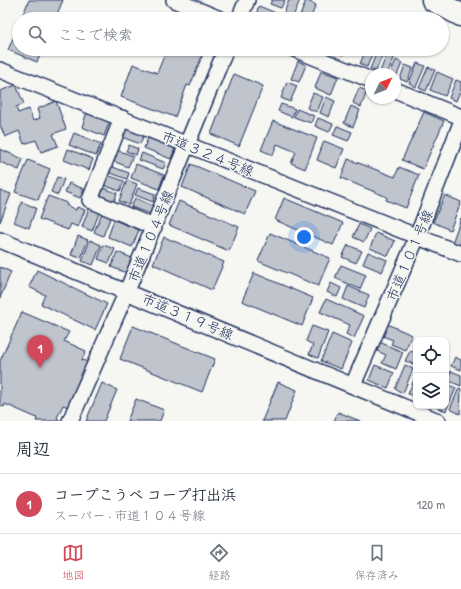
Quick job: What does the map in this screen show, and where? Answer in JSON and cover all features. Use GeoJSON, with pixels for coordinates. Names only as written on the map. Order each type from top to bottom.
{"type":"FeatureCollection","features":[{"type":"Feature","properties":{"kind":"highway"},"geometry":{"type":"LineString","coordinates":[[433,0],[461,15]]}},
{"type":"Feature","properties":{"kind":"highway"},"geometry":{"type":"LineString","coordinates":[[447,0],[461,8]]}},
{"type":"Feature","properties":{"kind":"street"},"geometry":{"type":"LineString","coordinates":[[174,0],[203,12]]}},
{"type":"Feature","properties":{"kind":"street"},"geometry":{"type":"LineString","coordinates":[[242,12],[247,0]]}},
{"type":"Feature","properties":{"kind":"street","name":"市道１０４号線"},"geometry":{"type":"LineString","coordinates":[[70,421],[154,227],[223,56]]}},
{"type":"Feature","properties":{"kind":"street"},"geometry":{"type":"LineString","coordinates":[[311,56],[365,78]]}},
{"type":"Feature","properties":{"kind":"street","name":"市道３２４号線"},"geometry":{"type":"LineString","coordinates":[[0,70],[461,254]]}},
{"type":"Feature","properties":{"kind":"street"},"geometry":{"type":"LineString","coordinates":[[401,92],[461,117]]}},
{"type":"Feature","properties":{"kind":"street"},"geometry":{"type":"LineString","coordinates":[[122,118],[90,200],[154,227]]}},
{"type":"Feature","properties":{"kind":"street","name":"市道１０１号線"},"geometry":{"type":"LineString","coordinates":[[353,385],[417,237],[461,123]]}},
{"type":"Feature","properties":{"kind":"street","name":"市道３１９号線"},"geometry":{"type":"LineString","coordinates":[[0,240],[127,291],[438,421]]}},
{"type":"Feature","properties":{"kind":"building"},"geometry":{"type":"Polygon","coordinates":[[[29,0],[63,0],[58,12],[24,12],[29,0]]]}},
{"type":"Feature","properties":{"kind":"building"},"geometry":{"type":"Polygon","coordinates":[[[272,0],[285,0],[281,8],[270,4],[272,0]]]}},
{"type":"Feature","properties":{"kind":"building"},"geometry":{"type":"Polygon","coordinates":[[[289,0],[300,0],[295,12],[284,12],[289,0]]]}},
{"type":"Feature","properties":{"kind":"building"},"geometry":{"type":"Polygon","coordinates":[[[306,0],[316,5],[313,12],[302,12],[306,0]]]}},
{"type":"Feature","properties":{"kind":"building"},"geometry":{"type":"Polygon","coordinates":[[[259,6],[273,12],[257,12],[259,6]]]}},
{"type":"Feature","properties":{"kind":"building"},"geometry":{"type":"Polygon","coordinates":[[[12,41],[12,52],[8,50],[12,41]]]}},
{"type":"Feature","properties":{"kind":"building"},"geometry":{"type":"Polygon","coordinates":[[[22,56],[40,56],[37,62],[22,56]]]}},
{"type":"Feature","properties":{"kind":"building"},"geometry":{"type":"Polygon","coordinates":[[[164,56],[202,56],[190,86],[187,85],[175,117],[121,97],[133,64],[157,73],[164,56]]]}},
{"type":"Feature","properties":{"kind":"building"},"geometry":{"type":"Polygon","coordinates":[[[363,56],[371,56],[367,67],[360,64],[363,56]]]}},
{"type":"Feature","properties":{"kind":"building"},"geometry":{"type":"Polygon","coordinates":[[[375,56],[382,56],[377,68],[370,68],[375,56]]]}},
{"type":"Feature","properties":{"kind":"building"},"geometry":{"type":"Polygon","coordinates":[[[386,56],[395,56],[390,68],[381,68],[386,56]]]}},
{"type":"Feature","properties":{"kind":"building"},"geometry":{"type":"Polygon","coordinates":[[[396,60],[402,63],[400,68],[393,68],[396,60]]]}},
{"type":"Feature","properties":{"kind":"building"},"geometry":{"type":"Polygon","coordinates":[[[298,61],[306,65],[299,82],[291,79],[298,61]]]}},
{"type":"Feature","properties":{"kind":"building"},"geometry":{"type":"Polygon","coordinates":[[[417,63],[425,66],[416,87],[409,83],[417,63]]]}},
{"type":"Feature","properties":{"kind":"building"},"geometry":{"type":"Polygon","coordinates":[[[405,65],[413,68],[407,82],[401,79],[405,65]]]}},
{"type":"Feature","properties":{"kind":"building"},"geometry":{"type":"Polygon","coordinates":[[[428,67],[435,70],[426,91],[419,88],[428,67]]]}},
{"type":"Feature","properties":{"kind":"building"},"geometry":{"type":"Polygon","coordinates":[[[321,71],[338,77],[331,95],[315,88],[321,71]]]}},
{"type":"Feature","properties":{"kind":"building"},"geometry":{"type":"Polygon","coordinates":[[[437,72],[453,79],[445,96],[430,90],[437,72]]]}},
{"type":"Feature","properties":{"kind":"building"},"geometry":{"type":"Polygon","coordinates":[[[234,74],[263,86],[239,146],[211,134],[234,74]]]}},
{"type":"Feature","properties":{"kind":"building"},"geometry":{"type":"Polygon","coordinates":[[[456,80],[461,82],[461,89],[456,101],[449,98],[456,80]]]}},
{"type":"Feature","properties":{"kind":"building"},"geometry":{"type":"Polygon","coordinates":[[[287,82],[297,86],[290,102],[281,98],[287,82]]]}},
{"type":"Feature","properties":{"kind":"building"},"geometry":{"type":"Polygon","coordinates":[[[16,85],[24,104],[16,107],[18,113],[29,109],[33,121],[40,118],[37,109],[56,101],[66,129],[53,134],[58,146],[41,152],[36,140],[24,144],[19,131],[5,137],[0,125],[0,91],[16,85]]]}},
{"type":"Feature","properties":{"kind":"building"},"geometry":{"type":"Polygon","coordinates":[[[359,88],[365,90],[365,96],[361,107],[353,103],[359,88]]]}},
{"type":"Feature","properties":{"kind":"building"},"geometry":{"type":"Polygon","coordinates":[[[313,93],[323,97],[317,112],[307,108],[313,93]]]}},
{"type":"Feature","properties":{"kind":"building"},"geometry":{"type":"Polygon","coordinates":[[[326,97],[335,101],[329,117],[320,113],[326,97]]]}},
{"type":"Feature","properties":{"kind":"building"},"geometry":{"type":"Polygon","coordinates":[[[281,104],[295,109],[292,117],[278,111],[281,104]]]}},
{"type":"Feature","properties":{"kind":"building"},"geometry":{"type":"Polygon","coordinates":[[[351,106],[360,110],[353,127],[344,123],[351,106]]]}},
{"type":"Feature","properties":{"kind":"building"},"geometry":{"type":"Polygon","coordinates":[[[297,109],[314,116],[311,123],[294,117],[297,109]]]}},
{"type":"Feature","properties":{"kind":"building"},"geometry":{"type":"Polygon","coordinates":[[[87,112],[110,121],[104,136],[82,127],[87,112]]]}},
{"type":"Feature","properties":{"kind":"building"},"geometry":{"type":"Polygon","coordinates":[[[424,112],[444,121],[423,169],[402,160],[424,112]]]}},
{"type":"Feature","properties":{"kind":"building"},"geometry":{"type":"Polygon","coordinates":[[[318,118],[333,124],[329,132],[315,126],[318,118]]]}},
{"type":"Feature","properties":{"kind":"building"},"geometry":{"type":"Polygon","coordinates":[[[273,121],[317,138],[305,169],[291,163],[296,152],[277,144],[273,155],[261,150],[273,121]]]}},
{"type":"Feature","properties":{"kind":"building"},"geometry":{"type":"Polygon","coordinates":[[[337,126],[352,132],[348,141],[333,135],[337,126]]]}},
{"type":"Feature","properties":{"kind":"building"},"geometry":{"type":"Polygon","coordinates":[[[125,128],[144,135],[140,144],[122,137],[125,128]]]}},
{"type":"Feature","properties":{"kind":"building"},"geometry":{"type":"Polygon","coordinates":[[[74,133],[101,144],[96,156],[69,145],[74,133]]]}},
{"type":"Feature","properties":{"kind":"building"},"geometry":{"type":"Polygon","coordinates":[[[148,138],[175,148],[171,159],[144,148],[148,138]]]}},
{"type":"Feature","properties":{"kind":"building"},"geometry":{"type":"Polygon","coordinates":[[[324,141],[344,149],[336,168],[317,160],[324,141]]]}},
{"type":"Feature","properties":{"kind":"building"},"geometry":{"type":"Polygon","coordinates":[[[129,145],[138,149],[136,155],[126,151],[129,145]]]}},
{"type":"Feature","properties":{"kind":"building"},"geometry":{"type":"Polygon","coordinates":[[[0,149],[23,159],[19,170],[0,162],[0,149]]]}},
{"type":"Feature","properties":{"kind":"building"},"geometry":{"type":"Polygon","coordinates":[[[68,149],[93,159],[89,170],[64,160],[68,149]]]}},
{"type":"Feature","properties":{"kind":"building"},"geometry":{"type":"Polygon","coordinates":[[[117,150],[133,156],[128,167],[113,161],[117,150]]]}},
{"type":"Feature","properties":{"kind":"building"},"geometry":{"type":"Polygon","coordinates":[[[142,153],[166,163],[163,169],[139,160],[142,153]]]}},
{"type":"Feature","properties":{"kind":"building"},"geometry":{"type":"Polygon","coordinates":[[[348,159],[395,177],[399,167],[419,175],[406,208],[386,200],[387,197],[341,178],[348,159]]]}},
{"type":"Feature","properties":{"kind":"building"},"geometry":{"type":"Polygon","coordinates":[[[28,160],[50,169],[38,200],[15,192],[28,160]]]}},
{"type":"Feature","properties":{"kind":"building"},"geometry":{"type":"Polygon","coordinates":[[[136,164],[164,175],[159,189],[131,178],[136,164]]]}},
{"type":"Feature","properties":{"kind":"building"},"geometry":{"type":"Polygon","coordinates":[[[191,164],[255,191],[245,214],[182,187],[191,164]]]}},
{"type":"Feature","properties":{"kind":"building"},"geometry":{"type":"Polygon","coordinates":[[[110,166],[129,173],[127,179],[108,172],[110,166]]]}},
{"type":"Feature","properties":{"kind":"building"},"geometry":{"type":"Polygon","coordinates":[[[107,175],[124,181],[120,191],[103,185],[107,175]]]}},
{"type":"Feature","properties":{"kind":"building"},"geometry":{"type":"Polygon","coordinates":[[[57,177],[64,179],[58,195],[51,192],[57,177]]]}},
{"type":"Feature","properties":{"kind":"building"},"geometry":{"type":"Polygon","coordinates":[[[127,180],[137,184],[129,205],[119,201],[127,180]]]}},
{"type":"Feature","properties":{"kind":"building"},"geometry":{"type":"Polygon","coordinates":[[[69,183],[84,189],[80,198],[65,192],[69,183]]]}},
{"type":"Feature","properties":{"kind":"building"},"geometry":{"type":"Polygon","coordinates":[[[103,188],[117,193],[114,202],[100,196],[103,188]]]}},
{"type":"Feature","properties":{"kind":"building"},"geometry":{"type":"Polygon","coordinates":[[[138,188],[155,194],[153,202],[135,195],[138,188]]]}},
{"type":"Feature","properties":{"kind":"building"},"geometry":{"type":"Polygon","coordinates":[[[0,190],[11,194],[0,222],[0,190]]]}},
{"type":"Feature","properties":{"kind":"building"},"geometry":{"type":"Polygon","coordinates":[[[445,195],[461,202],[450,230],[433,222],[445,195]]]}},
{"type":"Feature","properties":{"kind":"building"},"geometry":{"type":"Polygon","coordinates":[[[48,196],[67,203],[66,205],[76,210],[77,207],[85,210],[78,227],[71,224],[68,230],[39,219],[48,196]]]}},
{"type":"Feature","properties":{"kind":"building"},"geometry":{"type":"Polygon","coordinates":[[[135,198],[153,206],[150,214],[131,207],[135,198]]]}},
{"type":"Feature","properties":{"kind":"building"},"geometry":{"type":"Polygon","coordinates":[[[284,198],[343,223],[333,245],[275,220],[284,198]]]}},
{"type":"Feature","properties":{"kind":"building"},"geometry":{"type":"Polygon","coordinates":[[[179,201],[239,227],[229,251],[169,225],[179,201]]]}},
{"type":"Feature","properties":{"kind":"building"},"geometry":{"type":"Polygon","coordinates":[[[22,202],[36,208],[29,228],[14,222],[22,202]]]}},
{"type":"Feature","properties":{"kind":"building"},"geometry":{"type":"Polygon","coordinates":[[[89,208],[100,211],[92,231],[82,227],[89,208]]]}},
{"type":"Feature","properties":{"kind":"building"},"geometry":{"type":"Polygon","coordinates":[[[102,213],[111,216],[103,236],[94,232],[102,213]]]}},
{"type":"Feature","properties":{"kind":"building"},"geometry":{"type":"Polygon","coordinates":[[[461,218],[461,246],[452,243],[461,218]]]}},
{"type":"Feature","properties":{"kind":"building"},"geometry":{"type":"Polygon","coordinates":[[[114,220],[139,230],[132,247],[108,237],[114,220]]]}},
{"type":"Feature","properties":{"kind":"building"},"geometry":{"type":"Polygon","coordinates":[[[359,224],[370,229],[364,242],[353,237],[359,224]]]}},
{"type":"Feature","properties":{"kind":"building"},"geometry":{"type":"Polygon","coordinates":[[[270,233],[330,258],[318,286],[258,261],[270,233]]]}},
{"type":"Feature","properties":{"kind":"building"},"geometry":{"type":"Polygon","coordinates":[[[376,233],[395,241],[388,256],[370,248],[376,233]]]}},
{"type":"Feature","properties":{"kind":"building"},"geometry":{"type":"Polygon","coordinates":[[[78,236],[88,240],[81,258],[71,255],[78,236]]]}},
{"type":"Feature","properties":{"kind":"building"},"geometry":{"type":"Polygon","coordinates":[[[164,237],[224,262],[212,290],[153,264],[164,237]]]}},
{"type":"Feature","properties":{"kind":"building"},"geometry":{"type":"Polygon","coordinates":[[[90,240],[101,245],[93,265],[82,261],[90,240]]]}},
{"type":"Feature","properties":{"kind":"building"},"geometry":{"type":"Polygon","coordinates":[[[103,245],[115,249],[109,263],[98,259],[103,245]]]}},
{"type":"Feature","properties":{"kind":"building"},"geometry":{"type":"Polygon","coordinates":[[[348,245],[362,251],[356,263],[342,257],[348,245]]]}},
{"type":"Feature","properties":{"kind":"building"},"geometry":{"type":"Polygon","coordinates":[[[117,252],[132,258],[127,273],[111,267],[117,252]]]}},
{"type":"Feature","properties":{"kind":"building"},"geometry":{"type":"Polygon","coordinates":[[[368,252],[387,260],[382,272],[363,264],[368,252]]]}},
{"type":"Feature","properties":{"kind":"building"},"geometry":{"type":"Polygon","coordinates":[[[341,265],[366,275],[360,289],[335,278],[341,265]]]}},
{"type":"Feature","properties":{"kind":"building"},"geometry":{"type":"Polygon","coordinates":[[[0,267],[11,272],[0,298],[0,267]]]}},
{"type":"Feature","properties":{"kind":"building"},"geometry":{"type":"Polygon","coordinates":[[[37,270],[107,304],[95,330],[41,304],[45,295],[29,287],[37,270]]]}},
{"type":"Feature","properties":{"kind":"building"},"geometry":{"type":"Polygon","coordinates":[[[254,273],[313,298],[302,326],[242,301],[254,273]]]}},
{"type":"Feature","properties":{"kind":"building"},"geometry":{"type":"Polygon","coordinates":[[[331,283],[341,288],[337,297],[327,292],[331,283]]]}},
{"type":"Feature","properties":{"kind":"building"},"geometry":{"type":"Polygon","coordinates":[[[348,286],[369,295],[364,308],[343,299],[348,286]]]}},
{"type":"Feature","properties":{"kind":"building"},"geometry":{"type":"Polygon","coordinates":[[[326,299],[364,316],[354,338],[346,334],[350,325],[320,312],[326,299]]]}},
{"type":"Feature","properties":{"kind":"building"},"geometry":{"type":"Polygon","coordinates":[[[22,312],[69,332],[64,341],[86,351],[82,360],[88,362],[68,407],[63,405],[57,418],[61,421],[36,421],[37,418],[5,404],[4,407],[0,405],[0,361],[22,312]]]}},
{"type":"Feature","properties":{"kind":"building"},"geometry":{"type":"Polygon","coordinates":[[[387,324],[412,335],[405,350],[391,344],[393,340],[383,336],[387,324]]]}},
{"type":"Feature","properties":{"kind":"building"},"geometry":{"type":"Polygon","coordinates":[[[133,326],[215,359],[202,392],[120,359],[133,326]]]}},
{"type":"Feature","properties":{"kind":"building"},"geometry":{"type":"Polygon","coordinates":[[[312,326],[328,332],[318,358],[309,354],[313,345],[306,341],[312,326]]]}},
{"type":"Feature","properties":{"kind":"building"},"geometry":{"type":"Polygon","coordinates":[[[332,334],[352,343],[341,369],[321,361],[332,334]]]}},
{"type":"Feature","properties":{"kind":"building"},"geometry":{"type":"Polygon","coordinates":[[[379,342],[403,352],[396,369],[382,363],[386,355],[375,350],[379,342]]]}},
{"type":"Feature","properties":{"kind":"building"},"geometry":{"type":"Polygon","coordinates":[[[410,351],[413,352],[413,364],[405,361],[410,351]]]}},
{"type":"Feature","properties":{"kind":"building"},"geometry":{"type":"Polygon","coordinates":[[[455,357],[461,360],[461,370],[451,366],[455,357]]]}},
{"type":"Feature","properties":{"kind":"building"},"geometry":{"type":"Polygon","coordinates":[[[375,365],[394,373],[388,388],[369,380],[375,365]]]}},
{"type":"Feature","properties":{"kind":"building"},"geometry":{"type":"Polygon","coordinates":[[[405,365],[413,369],[403,393],[395,389],[405,365]]]}},
{"type":"Feature","properties":{"kind":"building"},"geometry":{"type":"Polygon","coordinates":[[[451,371],[461,375],[461,386],[449,381],[451,371]]]}},
{"type":"Feature","properties":{"kind":"building"},"geometry":{"type":"Polygon","coordinates":[[[278,382],[297,390],[285,421],[262,421],[278,382]]]}},
{"type":"Feature","properties":{"kind":"building"},"geometry":{"type":"Polygon","coordinates":[[[413,382],[413,396],[408,394],[413,382]]]}},
{"type":"Feature","properties":{"kind":"building"},"geometry":{"type":"Polygon","coordinates":[[[102,383],[117,390],[104,421],[86,421],[102,383]]]}},
{"type":"Feature","properties":{"kind":"building"},"geometry":{"type":"Polygon","coordinates":[[[449,385],[456,388],[449,404],[449,385]]]}},
{"type":"Feature","properties":{"kind":"building"},"geometry":{"type":"Polygon","coordinates":[[[459,388],[461,389],[460,414],[450,409],[459,388]]]}},
{"type":"Feature","properties":{"kind":"building"},"geometry":{"type":"Polygon","coordinates":[[[136,399],[164,410],[160,421],[127,421],[136,399]]]}},
{"type":"Feature","properties":{"kind":"building"},"geometry":{"type":"Polygon","coordinates":[[[338,412],[360,421],[334,421],[338,412]]]}},
{"type":"Feature","properties":{"kind":"place","name":"コープこうべ コープ打出浜"},"geometry":{"type":"Point","coordinates":[40,368]}}]}
